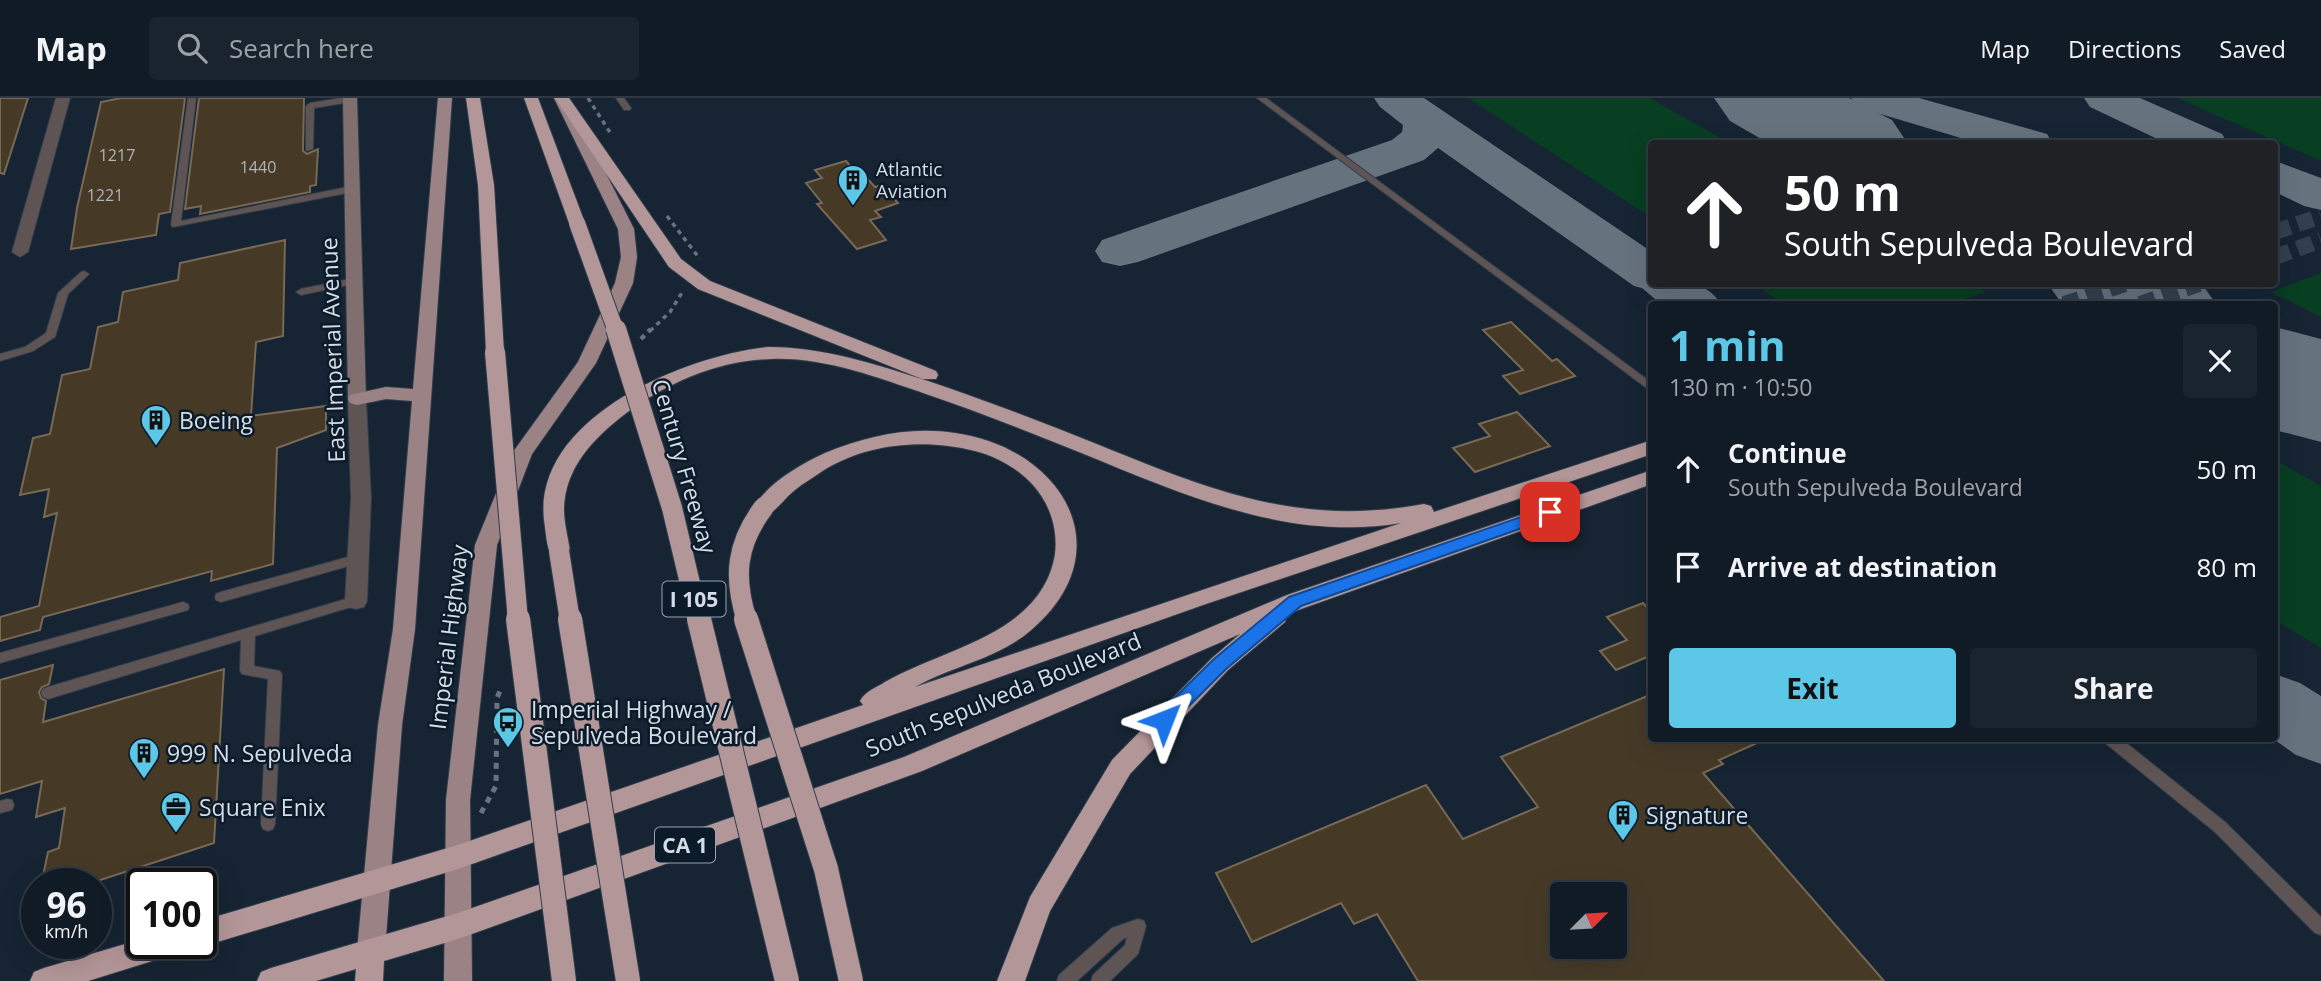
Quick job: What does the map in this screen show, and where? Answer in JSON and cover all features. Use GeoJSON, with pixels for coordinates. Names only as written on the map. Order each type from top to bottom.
{"type":"FeatureCollection","features":[{"type":"Feature","properties":{"kind":"highway"},"geometry":{"type":"LineString","coordinates":[[472,98],[486,185],[495,352],[521,656],[564,981]]}},
{"type":"Feature","properties":{"kind":"highway","name":"Century Freeway"},"geometry":{"type":"LineString","coordinates":[[531,98],[631,372],[672,508],[787,981]]}},
{"type":"Feature","properties":{"kind":"highway"},"geometry":{"type":"LineString","coordinates":[[562,98],[675,263],[704,285],[1012,409],[1044,431]]}},
{"type":"Feature","properties":{"kind":"highway"},"geometry":{"type":"LineString","coordinates":[[628,981],[554,508],[568,459],[596,426],[638,396],[661,384],[736,357],[769,353],[808,355],[852,364],[1044,431],[1206,495],[1277,514],[1340,521],[1395,518],[1552,482]]}},
{"type":"Feature","properties":{"kind":"highway"},"geometry":{"type":"LineString","coordinates":[[827,727],[925,671],[996,643],[1029,619],[1054,589],[1066,555],[1065,527],[1051,493],[1025,467],[988,447],[942,438],[882,441],[839,454],[800,475],[764,507],[751,525],[743,544],[737,570],[738,594],[826,869],[851,981]]}},
{"type":"Feature","properties":{"kind":"highway","name":"South Sepulveda Boulevard"},"geometry":{"type":"LineString","coordinates":[[217,929],[458,857],[1195,599],[1648,448]]}},
{"type":"Feature","properties":{"kind":"highway","name":"South Sepulveda Boulevard"},"geometry":{"type":"LineString","coordinates":[[371,951],[458,926],[913,764],[1295,601],[1648,478]]}},
{"type":"Feature","properties":{"kind":"highway"},"geometry":{"type":"LineString","coordinates":[[1011,981],[1038,906],[1121,766],[1220,664],[1295,601]]}},
{"type":"Feature","properties":{"kind":"highway","name":"CA 1"},"geometry":{"type":"LineString","coordinates":[[271,981],[371,951]]}},
{"type":"Feature","properties":{"kind":"highway","name":"Imperial Highway"},"geometry":{"type":"LineString","coordinates":[[369,981],[371,951]]}},
{"type":"Feature","properties":{"kind":"highway"},"geometry":{"type":"LineString","coordinates":[[44,981],[126,956]]}},
{"type":"Feature","properties":{"kind":"main road","name":"Imperial Highway"},"geometry":{"type":"LineString","coordinates":[[371,951],[390,725],[404,629],[445,98]]}},
{"type":"Feature","properties":{"kind":"main road","name":"Imperial Highway"},"geometry":{"type":"LineString","coordinates":[[458,981],[458,800],[485,545],[523,452],[587,363],[624,283],[629,257],[626,229],[562,98]]}},
{"type":"Feature","properties":{"kind":"main road"},"geometry":{"type":"LineString","coordinates":[[357,399],[393,393],[420,396]]}},
{"type":"Feature","properties":{"kind":"street"},"geometry":{"type":"LineString","coordinates":[[20,251],[63,98]]}},
{"type":"Feature","properties":{"kind":"street","name":"East Imperial Avenue"},"geometry":{"type":"LineString","coordinates":[[350,99],[359,559],[356,601]]}},
{"type":"Feature","properties":{"kind":"lane"},"geometry":{"type":"LineString","coordinates":[[192,98],[176,225],[352,190]]}},
{"type":"Feature","properties":{"kind":"lane"},"geometry":{"type":"LineString","coordinates":[[620,98],[627,108]]}},
{"type":"Feature","properties":{"kind":"lane"},"geometry":{"type":"LineString","coordinates":[[1262,98],[1648,385]]}},
{"type":"Feature","properties":{"kind":"lane"},"geometry":{"type":"LineString","coordinates":[[309,149],[309,102],[350,99]]}},
{"type":"Feature","properties":{"kind":"lane"},"geometry":{"type":"LineString","coordinates":[[0,358],[29,349],[51,335],[63,293],[84,274]]}},
{"type":"Feature","properties":{"kind":"lane"},"geometry":{"type":"LineString","coordinates":[[301,292],[354,281]]}},
{"type":"Feature","properties":{"kind":"lane"},"geometry":{"type":"LineString","coordinates":[[221,597],[359,559]]}},
{"type":"Feature","properties":{"kind":"lane"},"geometry":{"type":"LineString","coordinates":[[48,693],[356,601]]}},
{"type":"Feature","properties":{"kind":"lane"},"geometry":{"type":"LineString","coordinates":[[0,658],[183,607]]}},
{"type":"Feature","properties":{"kind":"lane"},"geometry":{"type":"LineString","coordinates":[[248,635],[247,670],[275,674],[268,824]]}},
{"type":"Feature","properties":{"kind":"lane"},"geometry":{"type":"LineString","coordinates":[[2114,742],[2220,827],[2321,928]]}},
{"type":"Feature","properties":{"kind":"lane"},"geometry":{"type":"LineString","coordinates":[[1065,981],[1118,933],[1138,926],[1132,949],[1099,981]]}},
{"type":"Feature","properties":{"kind":"path"},"geometry":{"type":"LineString","coordinates":[[496,786],[497,698]]}},
{"type":"Feature","properties":{"kind":"green space"},"geometry":{"type":"Polygon","coordinates":[[[1468,98],[1650,98],[1724,140],[1648,140],[1648,215],[1468,98]]]}},
{"type":"Feature","properties":{"kind":"green space"},"geometry":{"type":"Polygon","coordinates":[[[2177,98],[2321,98],[2321,161],[2177,98]]]}},
{"type":"Feature","properties":{"kind":"green space"},"geometry":{"type":"Polygon","coordinates":[[[2321,273],[2321,317],[2271,292],[2321,273]]]}},
{"type":"Feature","properties":{"kind":"green space"},"geometry":{"type":"Polygon","coordinates":[[[1758,287],[1977,287],[1986,292],[1958,301],[1780,301],[1758,287]]]}},
{"type":"Feature","properties":{"kind":"green space"},"geometry":{"type":"Polygon","coordinates":[[[2278,462],[2321,486],[2321,648],[2278,622],[2278,462]]]}},
{"type":"Feature","properties":{"kind":"building"},"geometry":{"type":"Polygon","coordinates":[[[0,98],[28,98],[4,174],[0,173],[0,98]]]}},
{"type":"Feature","properties":{"kind":"building"},"geometry":{"type":"Polygon","coordinates":[[[121,98],[185,98],[170,212],[159,214],[156,235],[71,249],[77,208],[101,102],[121,98]]]}},
{"type":"Feature","properties":{"kind":"building"},"geometry":{"type":"Polygon","coordinates":[[[199,98],[304,98],[303,151],[307,154],[318,149],[316,185],[310,186],[310,192],[200,214],[201,206],[185,209],[199,98]]]}},
{"type":"Feature","properties":{"kind":"building","name":"Atlantic Aviation"},"geometry":{"type":"Polygon","coordinates":[[[846,161],[859,176],[864,175],[875,187],[882,185],[898,203],[875,211],[881,217],[870,220],[886,240],[857,249],[817,204],[822,203],[806,183],[822,178],[815,170],[846,161]]]}},
{"type":"Feature","properties":{"kind":"building","name":"Boeing"},"geometry":{"type":"Polygon","coordinates":[[[285,240],[283,336],[256,342],[251,416],[326,406],[326,430],[277,448],[273,564],[211,581],[212,571],[43,617],[40,630],[0,641],[0,617],[39,606],[57,513],[44,517],[49,489],[20,495],[33,438],[50,434],[62,375],[90,369],[98,327],[118,322],[123,292],[178,280],[180,263],[285,240]]]}},
{"type":"Feature","properties":{"kind":"building"},"geometry":{"type":"Polygon","coordinates":[[[1511,322],[1552,361],[1557,359],[1575,376],[1520,394],[1503,376],[1523,370],[1483,330],[1511,322]]]}},
{"type":"Feature","properties":{"kind":"building"},"geometry":{"type":"Polygon","coordinates":[[[1517,412],[1550,446],[1475,472],[1453,448],[1490,436],[1479,424],[1517,412]]]}},
{"type":"Feature","properties":{"kind":"building"},"geometry":{"type":"Polygon","coordinates":[[[1643,603],[1648,609],[1648,657],[1616,670],[1600,651],[1627,640],[1607,617],[1643,603]]]}},
{"type":"Feature","properties":{"kind":"building","name":"999 N. Sepulveda"},"geometry":{"type":"Polygon","coordinates":[[[53,665],[49,684],[39,692],[41,698],[46,701],[43,722],[224,669],[214,843],[137,868],[126,868],[126,872],[112,876],[112,868],[45,868],[48,852],[59,848],[65,808],[36,817],[42,781],[0,794],[0,680],[53,665]]]}},
{"type":"Feature","properties":{"kind":"building","name":"Signature"},"geometry":{"type":"Polygon","coordinates":[[[1648,696],[1648,742],[1759,742],[1719,760],[1723,764],[1703,773],[1884,981],[1418,981],[1377,914],[1354,924],[1341,903],[1252,942],[1216,873],[1426,785],[1463,839],[1538,807],[1501,757],[1648,696]]]}},
{"type":"Feature","properties":{"kind":"taxiway"},"geometry":{"type":"LineString","coordinates":[[1395,98],[1648,272]]}},
{"type":"Feature","properties":{"kind":"taxiway"},"geometry":{"type":"LineString","coordinates":[[1872,98],[2017,140]]}},
{"type":"Feature","properties":{"kind":"taxiway"},"geometry":{"type":"LineString","coordinates":[[2105,98],[2197,140]]}},
{"type":"Feature","properties":{"kind":"taxiway"},"geometry":{"type":"LineString","coordinates":[[1120,251],[1408,150],[1424,137],[1425,125],[1418,114]]}},
{"type":"Feature","properties":{"kind":"taxiway"},"geometry":{"type":"LineString","coordinates":[[2278,176],[2321,196]]}},
{"type":"Feature","properties":{"kind":"taxiway"},"geometry":{"type":"LineString","coordinates":[[1670,287],[1690,301]]}},
{"type":"Feature","properties":{"kind":"taxiway"},"geometry":{"type":"LineString","coordinates":[[2131,287],[2154,301]]}},
{"type":"Feature","properties":{"kind":"taxiway"},"geometry":{"type":"LineString","coordinates":[[2278,705],[2321,734]]}},
{"type":"Feature","properties":{"kind":"runway"},"geometry":{"type":"LineString","coordinates":[[1768,98],[1845,140]]}},
{"type":"Feature","properties":{"kind":"runway"},"geometry":{"type":"LineString","coordinates":[[2118,287],[2145,301]]}},
{"type":"Feature","properties":{"kind":"runway"},"geometry":{"type":"LineString","coordinates":[[2278,373],[2321,396]]}},
{"type":"Feature","properties":{"kind":"tunnel"},"geometry":{"type":"LineString","coordinates":[[2278,231],[2321,216]]}},
{"type":"Feature","properties":{"kind":"tunnel"},"geometry":{"type":"LineString","coordinates":[[2278,256],[2321,240]]}},
{"type":"Feature","properties":{"kind":"tunnel"},"geometry":{"type":"LineString","coordinates":[[2073,301],[2116,287]]}},
{"type":"Feature","properties":{"kind":"tunnel"},"geometry":{"type":"LineString","coordinates":[[2149,301],[2190,287]]}},
{"type":"Feature","properties":{"kind":"place","name":"Atlantic Aviation"},"geometry":{"type":"Point","coordinates":[853,207]}},
{"type":"Feature","properties":{"kind":"place","name":"Boeing"},"geometry":{"type":"Point","coordinates":[156,447]}},
{"type":"Feature","properties":{"kind":"place","name":"Imperial Highway / Sepulveda Boulevard"},"geometry":{"type":"Point","coordinates":[508,749]}},
{"type":"Feature","properties":{"kind":"place","name":"999 N. Sepulveda"},"geometry":{"type":"Point","coordinates":[144,780]}},
{"type":"Feature","properties":{"kind":"place","name":"Square Enix"},"geometry":{"type":"Point","coordinates":[176,834]}},
{"type":"Feature","properties":{"kind":"place","name":"Signature"},"geometry":{"type":"Point","coordinates":[1623,842]}},
{"type":"Feature","properties":{"kind":"route"},"geometry":{"type":"LineString","coordinates":[[1164,720],[1220,664],[1295,601],[1550,512]]}}]}
